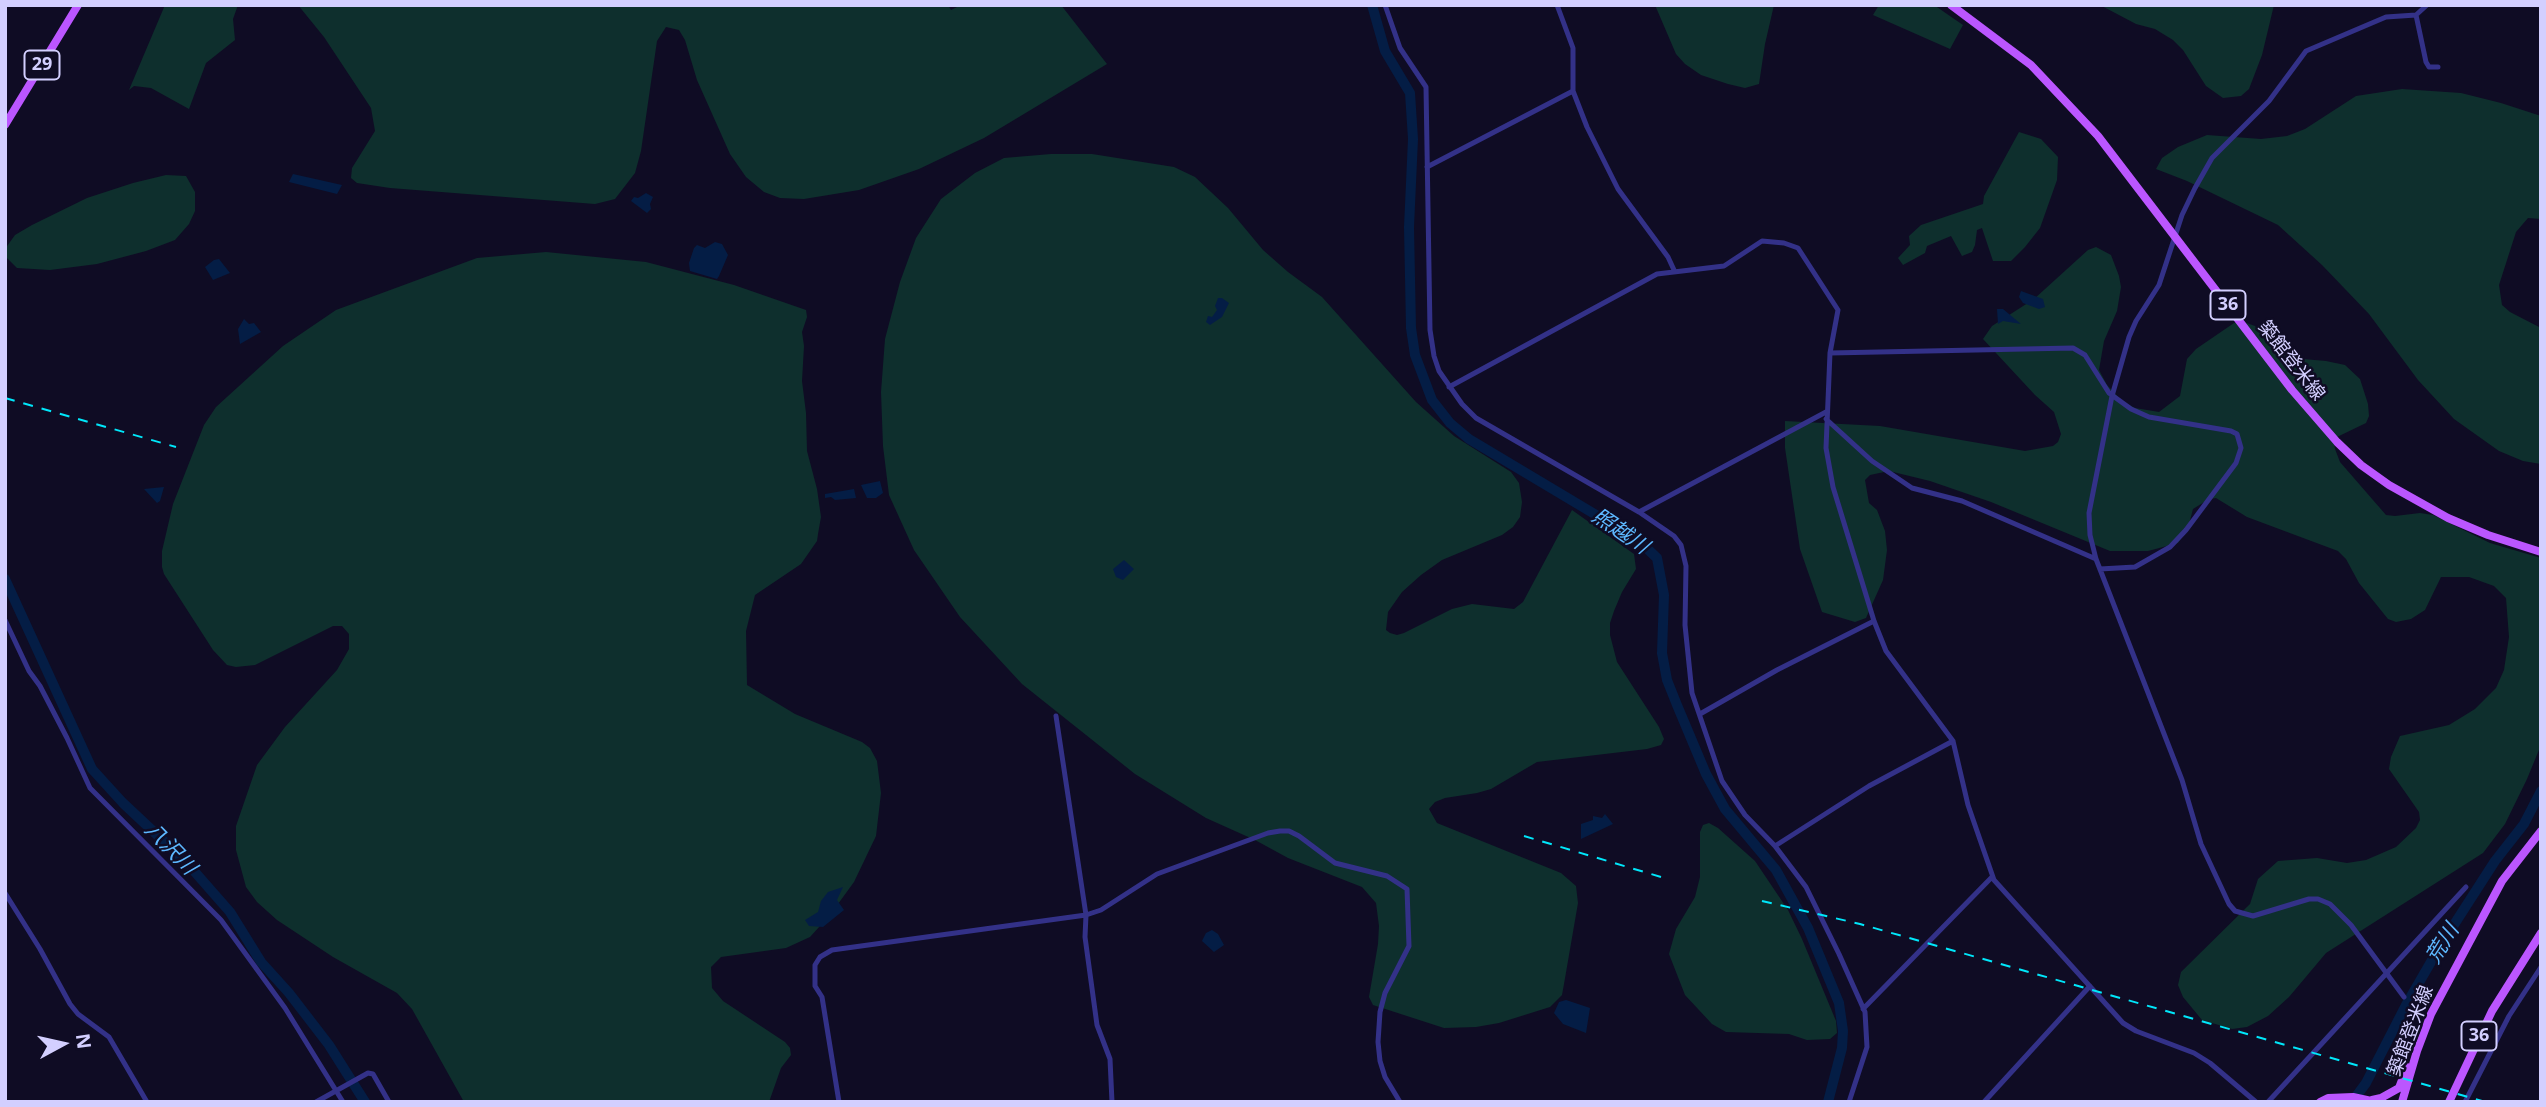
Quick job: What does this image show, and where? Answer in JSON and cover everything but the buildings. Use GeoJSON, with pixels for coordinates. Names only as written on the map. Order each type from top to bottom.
{"type":"FeatureCollection","features":[{"type":"Feature","properties":{"kind":"main road","name":"29"},"geometry":{"type":"LineString","coordinates":[[5,125],[78,5]]}},
{"type":"Feature","properties":{"kind":"main road","name":"築館登米線"},"geometry":{"type":"LineString","coordinates":[[1951,5],[2031,65],[2098,136],[2292,390],[2361,465],[2399,491],[2448,518],[2488,535],[2541,552]]}},
{"type":"Feature","properties":{"kind":"main road","name":"築館登米線"},"geometry":{"type":"LineString","coordinates":[[2402,1102],[2431,1014],[2491,899],[2502,881],[2540,835]]}},
{"type":"Feature","properties":{"kind":"main road"},"geometry":{"type":"LineString","coordinates":[[2515,974],[2541,927]]}},
{"type":"Feature","properties":{"kind":"main road"},"geometry":{"type":"LineString","coordinates":[[2515,974],[2541,935]]}},
{"type":"Feature","properties":{"kind":"main road","name":"36"},"geometry":{"type":"LineString","coordinates":[[2449,1102],[2472,1048],[2515,974]]}},
{"type":"Feature","properties":{"kind":"main road"},"geometry":{"type":"LineString","coordinates":[[2320,1102],[2339,1097],[2371,1101],[2381,1098],[2399,1088],[2417,1051]]}},
{"type":"Feature","properties":{"kind":"street"},"geometry":{"type":"LineString","coordinates":[[1385,5],[1400,48],[1426,86],[1430,330],[1434,356],[1440,371],[1462,404],[1491,428],[1639,512],[1674,536],[1685,553],[1686,635],[1692,693],[1723,781],[1745,815],[1775,846],[1806,887],[1863,1009],[1867,1024],[1867,1047],[1849,1102]]}},
{"type":"Feature","properties":{"kind":"street"},"geometry":{"type":"LineString","coordinates":[[1557,5],[1573,48],[1573,91],[1587,127],[1618,189],[1668,257],[1674,270]]}},
{"type":"Feature","properties":{"kind":"street"},"geometry":{"type":"LineString","coordinates":[[2403,998],[2351,925],[2330,904],[2309,899],[2253,916],[2235,911],[2230,904],[2201,844],[2182,780],[2096,559],[2090,535],[2089,513],[2112,396],[2129,337],[2159,285],[2195,188],[2212,158],[2269,101],[2306,51],[2386,17],[2416,15],[2427,5]]}},
{"type":"Feature","properties":{"kind":"street"},"geometry":{"type":"LineString","coordinates":[[2416,15],[2426,62],[2429,67],[2438,67]]}},
{"type":"Feature","properties":{"kind":"street"},"geometry":{"type":"LineString","coordinates":[[1427,167],[1573,91]]}},
{"type":"Feature","properties":{"kind":"street"},"geometry":{"type":"LineString","coordinates":[[1449,387],[1657,274],[1724,266],[1762,242],[1798,248],[1837,306],[1838,316],[1830,353],[1826,416],[1829,470],[1874,621],[1886,651],[1954,741],[1968,805],[1992,877],[2123,1023],[2202,1058],[2256,1102]]}},
{"type":"Feature","properties":{"kind":"street"},"geometry":{"type":"LineString","coordinates":[[1830,353],[2073,348],[2085,355],[2112,396],[2131,409],[2149,416],[2237,434],[2241,454],[2209,500],[2169,547],[2135,567],[2101,569]]}},
{"type":"Feature","properties":{"kind":"street"},"geometry":{"type":"LineString","coordinates":[[1639,512],[1826,416]]}},
{"type":"Feature","properties":{"kind":"street"},"geometry":{"type":"LineString","coordinates":[[1826,416],[1872,461],[1912,488],[1962,501],[2096,559]]}},
{"type":"Feature","properties":{"kind":"street"},"geometry":{"type":"LineString","coordinates":[[5,620],[24,662],[68,738],[90,788],[221,920],[285,1008],[343,1102]]}},
{"type":"Feature","properties":{"kind":"street"},"geometry":{"type":"LineString","coordinates":[[1700,714],[1777,670],[1874,621]]}},
{"type":"Feature","properties":{"kind":"street"},"geometry":{"type":"LineString","coordinates":[[1056,716],[1086,915],[1085,937],[1095,1013],[1110,1059],[1112,1102]]}},
{"type":"Feature","properties":{"kind":"street"},"geometry":{"type":"LineString","coordinates":[[1775,846],[1868,786],[1954,741]]}},
{"type":"Feature","properties":{"kind":"street"},"geometry":{"type":"LineString","coordinates":[[839,1102],[822,997],[815,986],[815,965],[820,957],[832,950],[1086,915],[1101,910],[1157,874],[1280,831],[1289,831],[1299,836],[1335,863],[1394,879],[1407,889],[1410,940],[1385,993],[1380,1012],[1378,1042],[1384,1077],[1400,1102]]}},
{"type":"Feature","properties":{"kind":"street"},"geometry":{"type":"LineString","coordinates":[[1863,1009],[1992,877]]}},
{"type":"Feature","properties":{"kind":"street"},"geometry":{"type":"LineString","coordinates":[[2268,1102],[2466,887]]}},
{"type":"Feature","properties":{"kind":"street"},"geometry":{"type":"LineString","coordinates":[[5,893],[70,1004],[109,1037],[146,1102]]}},
{"type":"Feature","properties":{"kind":"street"},"geometry":{"type":"LineString","coordinates":[[2465,1102],[2510,1016],[2541,967]]}},
{"type":"Feature","properties":{"kind":"street"},"geometry":{"type":"LineString","coordinates":[[1984,1102],[2090,986]]}},
{"type":"Feature","properties":{"kind":"street"},"geometry":{"type":"LineString","coordinates":[[316,1102],[362,1075],[373,1074],[389,1102]]}},
{"type":"Feature","properties":{"kind":"green space"},"geometry":{"type":"Polygon","coordinates":[[[165,5],[238,5],[233,19],[235,40],[206,63],[189,109],[151,88],[134,86],[129,90],[165,5]]]}},
{"type":"Feature","properties":{"kind":"green space"},"geometry":{"type":"Polygon","coordinates":[[[298,5],[948,5],[951,10],[961,5],[1061,5],[1107,64],[984,138],[919,169],[859,190],[804,199],[780,198],[764,192],[746,177],[730,154],[697,80],[685,40],[679,30],[666,27],[657,41],[641,151],[635,173],[615,199],[595,204],[357,183],[351,178],[352,168],[375,131],[371,108],[324,37],[298,5]]]}},
{"type":"Feature","properties":{"kind":"green space"},"geometry":{"type":"Polygon","coordinates":[[[1655,5],[1774,5],[1759,84],[1745,88],[1728,84],[1701,75],[1685,64],[1676,54],[1655,5]]]}},
{"type":"Feature","properties":{"kind":"green space"},"geometry":{"type":"Polygon","coordinates":[[[1879,5],[1934,5],[1963,25],[1950,49],[1873,15],[1879,5]]]}},
{"type":"Feature","properties":{"kind":"green space"},"geometry":{"type":"Polygon","coordinates":[[[2100,5],[2274,5],[2262,55],[2249,89],[2241,96],[2223,98],[2206,86],[2183,50],[2173,40],[2155,29],[2136,24],[2100,5]]]}},
{"type":"Feature","properties":{"kind":"green space"},"geometry":{"type":"Polygon","coordinates":[[[2402,89],[2461,93],[2541,116],[2541,219],[2528,218],[2516,232],[2499,285],[2502,305],[2541,328],[2541,464],[2523,461],[2499,451],[2454,419],[2418,380],[2369,314],[2322,265],[2278,225],[2156,169],[2162,158],[2178,147],[2207,135],[2261,139],[2287,136],[2305,129],[2356,96],[2402,89]]]}},
{"type":"Feature","properties":{"kind":"green space"},"geometry":{"type":"Polygon","coordinates":[[[2019,132],[2041,139],[2058,157],[2057,180],[2040,228],[2025,247],[2011,261],[1993,261],[1982,228],[1977,230],[1972,252],[1962,256],[1951,236],[1927,246],[1925,253],[1903,265],[1898,258],[1910,245],[1909,236],[1921,225],[1983,204],[1984,196],[2019,132]]]}},
{"type":"Feature","properties":{"kind":"green space"},"geometry":{"type":"Polygon","coordinates":[[[1092,154],[1174,167],[1195,177],[1228,208],[1263,250],[1322,297],[1416,402],[1454,436],[1511,472],[1519,483],[1522,502],[1520,517],[1513,527],[1502,535],[1442,560],[1421,575],[1402,592],[1388,612],[1386,630],[1390,633],[1404,633],[1452,609],[1472,604],[1514,609],[1523,602],[1572,510],[1634,554],[1636,569],[1614,611],[1610,635],[1617,662],[1659,727],[1664,739],[1661,745],[1537,762],[1491,789],[1445,798],[1435,802],[1429,809],[1437,823],[1561,873],[1576,886],[1578,903],[1562,995],[1550,1007],[1499,1023],[1444,1028],[1373,1005],[1369,997],[1379,926],[1376,903],[1362,887],[1288,858],[1206,818],[1135,774],[1022,684],[960,617],[914,550],[889,495],[883,446],[881,392],[885,339],[900,282],[916,238],[941,199],[975,173],[1004,158],[1092,154]]]}},
{"type":"Feature","properties":{"kind":"green space"},"geometry":{"type":"Polygon","coordinates":[[[166,175],[186,176],[195,192],[195,211],[189,224],[175,240],[97,264],[50,270],[17,268],[5,256],[5,249],[15,235],[32,225],[87,198],[166,175]]]}},
{"type":"Feature","properties":{"kind":"green space"},"geometry":{"type":"Polygon","coordinates":[[[2096,247],[2111,255],[2121,287],[2117,311],[2104,341],[2099,370],[2107,385],[2122,401],[2135,408],[2159,412],[2180,396],[2187,359],[2196,349],[2234,323],[2241,321],[2255,326],[2281,354],[2345,365],[2360,379],[2369,416],[2366,423],[2337,437],[2335,449],[2340,462],[2386,515],[2433,515],[2490,543],[2541,558],[2541,745],[2505,824],[2483,853],[2326,953],[2289,997],[2268,1016],[2247,1027],[2232,1029],[2202,1020],[2183,997],[2178,985],[2181,972],[2250,904],[2258,879],[2278,861],[2317,858],[2347,863],[2366,860],[2396,847],[2416,828],[2420,820],[2419,812],[2389,769],[2391,757],[2400,736],[2449,725],[2475,709],[2496,688],[2504,670],[2509,637],[2506,598],[2494,586],[2469,577],[2441,577],[2425,610],[2411,619],[2396,622],[2388,619],[2338,551],[2247,517],[2216,498],[2209,499],[2193,509],[2188,528],[2178,543],[2148,551],[2110,551],[1991,502],[1930,481],[1889,471],[1870,475],[1865,480],[1869,503],[1877,510],[1885,531],[1887,550],[1883,580],[1866,618],[1855,622],[1822,612],[1800,549],[1785,448],[1785,421],[1880,426],[2025,451],[2053,446],[2058,442],[2061,434],[2054,412],[1983,339],[1992,326],[2034,299],[2088,250],[2096,247]]]}},
{"type":"Feature","properties":{"kind":"green space"},"geometry":{"type":"Polygon","coordinates":[[[546,252],[646,262],[734,285],[806,310],[807,317],[802,332],[802,381],[807,451],[821,517],[817,541],[801,564],[755,595],[746,631],[747,685],[795,714],[862,742],[870,748],[877,761],[881,793],[876,836],[854,882],[810,937],[786,948],[721,957],[711,967],[712,988],[723,1001],[790,1048],[791,1055],[781,1068],[769,1102],[464,1102],[412,1009],[397,993],[333,957],[277,920],[257,902],[246,887],[236,850],[236,826],[257,765],[285,727],[337,670],[349,649],[349,634],[342,626],[333,626],[255,665],[227,665],[213,650],[162,567],[162,551],[173,504],[204,425],[216,407],[283,346],[336,310],[477,258],[546,252]]]}},
{"type":"Feature","properties":{"kind":"green space"},"geometry":{"type":"Polygon","coordinates":[[[1709,823],[1755,861],[1788,910],[1836,1021],[1837,1033],[1830,1039],[1807,1040],[1789,1034],[1726,1032],[1712,1024],[1685,995],[1669,954],[1676,929],[1695,897],[1700,877],[1700,832],[1703,825],[1709,823]]]}},
{"type":"Feature","properties":{"kind":"water"},"geometry":{"type":"Polygon","coordinates":[[[293,174],[342,185],[337,194],[289,182],[293,174]]]}},
{"type":"Feature","properties":{"kind":"water"},"geometry":{"type":"Polygon","coordinates":[[[646,193],[653,197],[651,209],[647,213],[631,201],[634,197],[638,198],[646,193]]]}},
{"type":"Feature","properties":{"kind":"water"},"geometry":{"type":"Polygon","coordinates":[[[715,242],[722,244],[728,255],[717,279],[690,271],[689,263],[694,248],[697,245],[705,248],[715,242]]]}},
{"type":"Feature","properties":{"kind":"water"},"geometry":{"type":"Polygon","coordinates":[[[219,259],[230,273],[213,280],[205,267],[219,259]]]}},
{"type":"Feature","properties":{"kind":"water"},"geometry":{"type":"Polygon","coordinates":[[[2021,291],[2043,299],[2045,307],[2039,309],[2023,303],[2019,297],[2021,291]]]}},
{"type":"Feature","properties":{"kind":"water"},"geometry":{"type":"Polygon","coordinates":[[[1218,298],[1229,303],[1222,317],[1210,325],[1206,322],[1208,316],[1212,317],[1217,310],[1215,306],[1218,298]]]}},
{"type":"Feature","properties":{"kind":"water"},"geometry":{"type":"Polygon","coordinates":[[[1997,309],[2003,309],[2021,324],[2003,321],[1998,324],[1997,309]]]}},
{"type":"Feature","properties":{"kind":"water"},"geometry":{"type":"Polygon","coordinates":[[[244,319],[249,324],[254,323],[261,332],[240,344],[238,329],[244,319]]]}},
{"type":"Feature","properties":{"kind":"water"},"geometry":{"type":"Polygon","coordinates":[[[880,481],[883,493],[876,498],[867,498],[861,485],[880,481]]]}},
{"type":"Feature","properties":{"kind":"water"},"geometry":{"type":"Polygon","coordinates":[[[164,487],[157,503],[144,489],[164,487]]]}},
{"type":"Feature","properties":{"kind":"water"},"geometry":{"type":"Polygon","coordinates":[[[854,489],[856,498],[825,498],[825,494],[854,489]]]}},
{"type":"Feature","properties":{"kind":"water"},"geometry":{"type":"Polygon","coordinates":[[[1124,560],[1134,569],[1123,580],[1116,577],[1113,569],[1124,560]]]}},
{"type":"Feature","properties":{"kind":"water"},"geometry":{"type":"Polygon","coordinates":[[[1605,814],[1613,824],[1581,839],[1581,824],[1593,820],[1593,816],[1602,818],[1605,814]]]}},
{"type":"Feature","properties":{"kind":"water"},"geometry":{"type":"Polygon","coordinates":[[[843,887],[837,900],[844,910],[823,927],[809,926],[805,920],[818,912],[821,901],[828,892],[843,887]]]}},
{"type":"Feature","properties":{"kind":"water"},"geometry":{"type":"Polygon","coordinates":[[[1212,930],[1218,934],[1224,945],[1214,952],[1202,941],[1206,933],[1212,930]]]}},
{"type":"Feature","properties":{"kind":"water"},"geometry":{"type":"Polygon","coordinates":[[[1566,1000],[1590,1008],[1586,1033],[1563,1024],[1554,1013],[1559,1002],[1566,1000]]]}},
{"type":"Feature","properties":{"kind":"waterway","name":"照越川"},"geometry":{"type":"LineString","coordinates":[[1372,5],[1385,51],[1410,93],[1413,139],[1409,227],[1411,328],[1415,355],[1432,400],[1450,423],[1469,439],[1638,540],[1657,558],[1664,595],[1662,653],[1667,680],[1677,705],[1706,774],[1725,809],[1776,870],[1808,928],[1839,1003],[1843,1031],[1842,1048],[1828,1102]]}},
{"type":"Feature","properties":{"kind":"waterway","name":"八沢川"},"geometry":{"type":"LineString","coordinates":[[5,579],[92,769],[123,803],[187,863],[230,912],[261,962],[329,1045],[365,1102]]}},
{"type":"Feature","properties":{"kind":"waterway","name":"荒川"},"geometry":{"type":"LineString","coordinates":[[2352,1102],[2366,1083],[2439,948],[2495,861],[2524,824],[2541,791]]}},
{"type":"Feature","properties":{"kind":"railway"},"geometry":{"type":"LineString","coordinates":[[5,398],[176,447]]}},
{"type":"Feature","properties":{"kind":"railway"},"geometry":{"type":"LineString","coordinates":[[1524,836],[1661,877]]}},
{"type":"Feature","properties":{"kind":"railway"},"geometry":{"type":"LineString","coordinates":[[1762,901],[1860,924],[2486,1102]]}}]}
